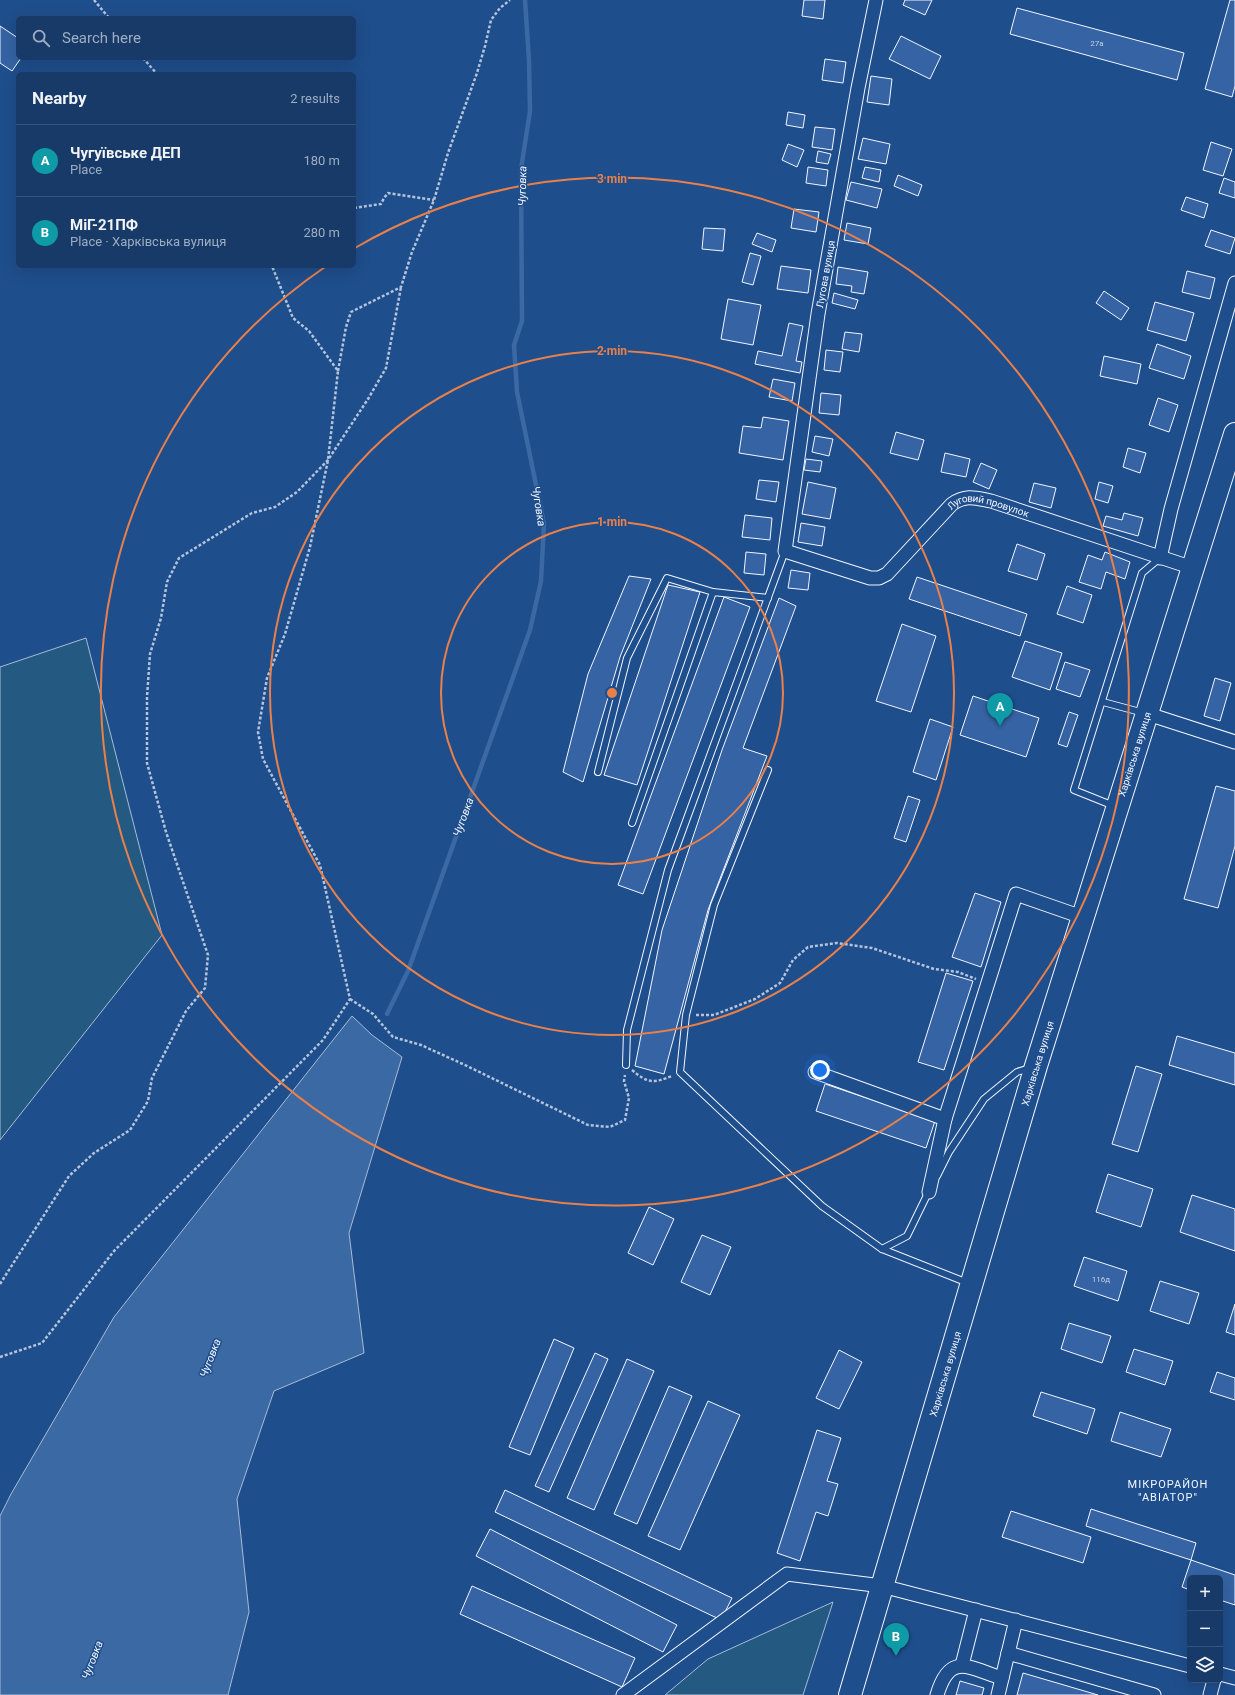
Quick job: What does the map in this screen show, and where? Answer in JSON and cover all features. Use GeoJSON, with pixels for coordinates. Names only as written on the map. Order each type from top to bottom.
{"type":"FeatureCollection","features":[{"type":"Feature","properties":{"kind":"highway","name":"Харківська вулиця"},"geometry":{"type":"LineString","coordinates":[[850,1695],[1036,1066],[1235,434]]}},
{"type":"Feature","properties":{"kind":"street","name":"Лугова вулиця"},"geometry":{"type":"LineString","coordinates":[[785,551],[818,314],[858,88],[876,0]]}},
{"type":"Feature","properties":{"kind":"street"},"geometry":{"type":"LineString","coordinates":[[1160,558],[1171,509],[1235,283]]}},
{"type":"Feature","properties":{"kind":"street","name":"Луговий провулок"},"geometry":{"type":"LineString","coordinates":[[785,551],[870,578],[879,578],[887,574],[952,504],[960,498],[971,497],[991,501],[1193,568]]}},
{"type":"Feature","properties":{"kind":"street"},"geometry":{"type":"LineString","coordinates":[[1148,714],[1235,742]]}},
{"type":"Feature","properties":{"kind":"street"},"geometry":{"type":"LineString","coordinates":[[929,1192],[945,1119],[1016,894],[1082,917]]}},
{"type":"Feature","properties":{"kind":"street"},"geometry":{"type":"LineString","coordinates":[[815,1072],[945,1119]]}},
{"type":"Feature","properties":{"kind":"street"},"geometry":{"type":"LineString","coordinates":[[623,1695],[787,1574],[882,1586],[1187,1665]]}},
{"type":"Feature","properties":{"kind":"street"},"geometry":{"type":"LineString","coordinates":[[962,1665],[976,1610]]}},
{"type":"Feature","properties":{"kind":"street"},"geometry":{"type":"LineString","coordinates":[[998,1695],[1016,1620]]}},
{"type":"Feature","properties":{"kind":"street"},"geometry":{"type":"LineString","coordinates":[[1008,1653],[1154,1695]]}},
{"type":"Feature","properties":{"kind":"street"},"geometry":{"type":"LineString","coordinates":[[937,1695],[941,1681],[949,1670],[962,1665],[1002,1678]]}},
{"type":"Feature","properties":{"kind":"street"},"geometry":{"type":"LineString","coordinates":[[1223,1675],[1235,1678]]}},
{"type":"Feature","properties":{"kind":"street"},"geometry":{"type":"LineString","coordinates":[[1210,1695],[1213,1683]]}},
{"type":"Feature","properties":{"kind":"lane"},"geometry":{"type":"LineString","coordinates":[[626,1064],[627,1030],[668,870],[785,551]]}},
{"type":"Feature","properties":{"kind":"lane"},"geometry":{"type":"LineString","coordinates":[[1118,807],[1074,790],[1103,702],[1142,573],[1160,558]]}},
{"type":"Feature","properties":{"kind":"lane"},"geometry":{"type":"LineString","coordinates":[[598,772],[627,658],[667,578],[713,592],[768,598]]}},
{"type":"Feature","properties":{"kind":"lane"},"geometry":{"type":"LineString","coordinates":[[632,823],[713,592]]}},
{"type":"Feature","properties":{"kind":"lane"},"geometry":{"type":"LineString","coordinates":[[1103,702],[1148,714]]}},
{"type":"Feature","properties":{"kind":"lane"},"geometry":{"type":"LineString","coordinates":[[768,770],[714,905],[686,1015],[680,1072],[822,1206],[882,1249],[971,1284]]}},
{"type":"Feature","properties":{"kind":"lane"},"geometry":{"type":"LineString","coordinates":[[882,1249],[907,1236],[949,1152],[984,1099],[1017,1072],[1036,1066]]}},
{"type":"Feature","properties":{"kind":"path"},"geometry":{"type":"LineString","coordinates":[[94,0],[107,16]]}},
{"type":"Feature","properties":{"kind":"path"},"geometry":{"type":"LineString","coordinates":[[0,1284],[69,1176],[94,1153],[130,1130],[148,1101],[152,1078],[186,1011],[206,988],[208,955],[166,832],[147,763],[147,697],[150,654],[161,618],[167,582],[179,558],[252,513],[275,507],[297,492],[328,460],[368,399],[386,368],[401,287],[412,252],[434,200],[448,153],[479,66],[491,20],[500,8],[510,0]]}},
{"type":"Feature","properties":{"kind":"path"},"geometry":{"type":"LineString","coordinates":[[145,60],[155,72]]}},
{"type":"Feature","properties":{"kind":"path"},"geometry":{"type":"LineString","coordinates":[[356,208],[381,204],[388,193],[434,200]]}},
{"type":"Feature","properties":{"kind":"path"},"geometry":{"type":"LineString","coordinates":[[273,268],[293,318],[309,331],[338,372]]}},
{"type":"Feature","properties":{"kind":"path"},"geometry":{"type":"LineString","coordinates":[[401,287],[351,312],[346,327],[338,372],[328,460],[310,547],[285,634],[267,678],[258,732],[263,759],[320,865],[350,999],[373,1014],[393,1037],[420,1045],[588,1125],[610,1127],[625,1120],[629,1098],[624,1081],[626,1064]]}},
{"type":"Feature","properties":{"kind":"path"},"geometry":{"type":"LineString","coordinates":[[686,1015],[714,1015],[755,999],[780,983],[793,960],[808,948],[837,943],[872,948],[934,969],[958,972],[987,984]]}},
{"type":"Feature","properties":{"kind":"path"},"geometry":{"type":"LineString","coordinates":[[0,1356],[42,1343],[114,1251],[323,1040],[350,999]]}},
{"type":"Feature","properties":{"kind":"path"},"geometry":{"type":"LineString","coordinates":[[626,1064],[641,1078],[657,1082],[680,1072]]}},
{"type":"Feature","properties":{"kind":"shaded area"},"geometry":{"type":"Polygon","coordinates":[[[86,638],[162,935],[0,1140],[0,667],[86,638]]]}},
{"type":"Feature","properties":{"kind":"shaded area"},"geometry":{"type":"Polygon","coordinates":[[[833,1602],[803,1695],[665,1695],[708,1659],[833,1602]]]}},
{"type":"Feature","properties":{"kind":"water"},"geometry":{"type":"Polygon","coordinates":[[[352,1016],[372,1035],[402,1057],[349,1233],[364,1353],[274,1391],[237,1499],[249,1612],[228,1695],[0,1695],[0,1516],[11,1494],[114,1317],[352,1016]]]}},
{"type":"Feature","properties":{"kind":"building"},"geometry":{"type":"Polygon","coordinates":[[[804,0],[825,0],[823,19],[802,16],[804,0]]]}},
{"type":"Feature","properties":{"kind":"building"},"geometry":{"type":"Polygon","coordinates":[[[905,0],[932,0],[925,15],[903,5],[905,0]]]}},
{"type":"Feature","properties":{"kind":"building"},"geometry":{"type":"Polygon","coordinates":[[[1230,0],[1235,0],[1235,86],[1232,97],[1205,89],[1230,0]]]}},
{"type":"Feature","properties":{"kind":"building"},"geometry":{"type":"Polygon","coordinates":[[[1017,8],[1184,53],[1177,80],[1010,34],[1017,8]]]}},
{"type":"Feature","properties":{"kind":"building"},"geometry":{"type":"Polygon","coordinates":[[[0,26],[16,37],[16,60],[20,60],[12,71],[0,63],[0,26]]]}},
{"type":"Feature","properties":{"kind":"building"},"geometry":{"type":"Polygon","coordinates":[[[901,36],[941,56],[930,79],[889,59],[901,36]]]}},
{"type":"Feature","properties":{"kind":"building"},"geometry":{"type":"Polygon","coordinates":[[[825,59],[846,62],[843,83],[822,80],[825,59]]]}},
{"type":"Feature","properties":{"kind":"building"},"geometry":{"type":"Polygon","coordinates":[[[871,76],[892,79],[889,105],[867,102],[871,76]]]}},
{"type":"Feature","properties":{"kind":"building"},"geometry":{"type":"Polygon","coordinates":[[[788,112],[805,115],[803,128],[786,125],[788,112]]]}},
{"type":"Feature","properties":{"kind":"building"},"geometry":{"type":"Polygon","coordinates":[[[815,127],[835,129],[832,150],[812,147],[815,127]]]}},
{"type":"Feature","properties":{"kind":"building"},"geometry":{"type":"Polygon","coordinates":[[[863,138],[890,144],[886,164],[858,159],[863,138]]]}},
{"type":"Feature","properties":{"kind":"building"},"geometry":{"type":"Polygon","coordinates":[[[1211,142],[1232,149],[1223,176],[1203,170],[1211,142]]]}},
{"type":"Feature","properties":{"kind":"building"},"geometry":{"type":"Polygon","coordinates":[[[788,144],[804,150],[797,167],[782,160],[788,144]]]}},
{"type":"Feature","properties":{"kind":"building"},"geometry":{"type":"Polygon","coordinates":[[[818,151],[831,154],[828,164],[816,162],[818,151]]]}},
{"type":"Feature","properties":{"kind":"building"},"geometry":{"type":"Polygon","coordinates":[[[808,167],[828,170],[826,186],[806,183],[808,167]]]}},
{"type":"Feature","properties":{"kind":"building"},"geometry":{"type":"Polygon","coordinates":[[[865,167],[881,170],[879,182],[862,178],[865,167]]]}},
{"type":"Feature","properties":{"kind":"building"},"geometry":{"type":"Polygon","coordinates":[[[898,175],[922,185],[918,196],[894,186],[898,175]]]}},
{"type":"Feature","properties":{"kind":"building"},"geometry":{"type":"Polygon","coordinates":[[[1224,178],[1235,182],[1235,198],[1219,193],[1224,178]]]}},
{"type":"Feature","properties":{"kind":"building"},"geometry":{"type":"Polygon","coordinates":[[[851,182],[882,189],[877,208],[846,200],[851,182]]]}},
{"type":"Feature","properties":{"kind":"building"},"geometry":{"type":"Polygon","coordinates":[[[1186,197],[1208,204],[1204,218],[1181,210],[1186,197]]]}},
{"type":"Feature","properties":{"kind":"building"},"geometry":{"type":"Polygon","coordinates":[[[794,209],[819,212],[816,232],[791,228],[794,209]]]}},
{"type":"Feature","properties":{"kind":"building"},"geometry":{"type":"Polygon","coordinates":[[[847,223],[871,228],[868,244],[844,240],[847,223]]]}},
{"type":"Feature","properties":{"kind":"building"},"geometry":{"type":"Polygon","coordinates":[[[704,228],[725,229],[723,251],[702,249],[704,228]]]}},
{"type":"Feature","properties":{"kind":"building"},"geometry":{"type":"Polygon","coordinates":[[[1211,230],[1235,238],[1230,254],[1205,246],[1211,230]]]}},
{"type":"Feature","properties":{"kind":"building"},"geometry":{"type":"Polygon","coordinates":[[[757,233],[776,240],[772,252],[752,244],[757,233]]]}},
{"type":"Feature","properties":{"kind":"building"},"geometry":{"type":"Polygon","coordinates":[[[750,253],[761,256],[753,285],[742,282],[750,253]]]}},
{"type":"Feature","properties":{"kind":"building"},"geometry":{"type":"Polygon","coordinates":[[[781,266],[811,270],[808,293],[777,289],[781,266]]]}},
{"type":"Feature","properties":{"kind":"building"},"geometry":{"type":"Polygon","coordinates":[[[838,267],[868,272],[864,294],[851,292],[852,286],[836,284],[838,267]]]}},
{"type":"Feature","properties":{"kind":"building"},"geometry":{"type":"Polygon","coordinates":[[[1187,271],[1215,278],[1210,299],[1182,292],[1187,271]]]}},
{"type":"Feature","properties":{"kind":"building"},"geometry":{"type":"Polygon","coordinates":[[[1104,291],[1129,308],[1121,320],[1096,303],[1104,291]]]}},
{"type":"Feature","properties":{"kind":"building"},"geometry":{"type":"Polygon","coordinates":[[[834,293],[858,300],[855,309],[832,303],[834,293]]]}},
{"type":"Feature","properties":{"kind":"building"},"geometry":{"type":"Polygon","coordinates":[[[728,299],[761,305],[753,345],[721,339],[728,299]]]}},
{"type":"Feature","properties":{"kind":"building"},"geometry":{"type":"Polygon","coordinates":[[[1155,302],[1194,313],[1186,341],[1147,330],[1155,302]]]}},
{"type":"Feature","properties":{"kind":"building"},"geometry":{"type":"Polygon","coordinates":[[[789,323],[803,326],[796,361],[802,362],[800,373],[755,364],[758,351],[782,356],[789,323]]]}},
{"type":"Feature","properties":{"kind":"building"},"geometry":{"type":"Polygon","coordinates":[[[845,332],[862,334],[859,352],[842,349],[845,332]]]}},
{"type":"Feature","properties":{"kind":"building"},"geometry":{"type":"Polygon","coordinates":[[[1157,344],[1191,356],[1184,379],[1149,368],[1157,344]]]}},
{"type":"Feature","properties":{"kind":"building"},"geometry":{"type":"Polygon","coordinates":[[[826,350],[843,352],[840,372],[824,370],[826,350]]]}},
{"type":"Feature","properties":{"kind":"building"},"geometry":{"type":"Polygon","coordinates":[[[1104,356],[1141,364],[1137,384],[1100,376],[1104,356]]]}},
{"type":"Feature","properties":{"kind":"building"},"geometry":{"type":"Polygon","coordinates":[[[773,379],[795,383],[792,401],[769,397],[773,379]]]}},
{"type":"Feature","properties":{"kind":"building"},"geometry":{"type":"Polygon","coordinates":[[[821,393],[841,395],[839,415],[819,413],[821,393]]]}},
{"type":"Feature","properties":{"kind":"building"},"geometry":{"type":"Polygon","coordinates":[[[1158,398],[1178,405],[1169,432],[1149,425],[1158,398]]]}},
{"type":"Feature","properties":{"kind":"building"},"geometry":{"type":"Polygon","coordinates":[[[763,417],[789,421],[783,460],[739,453],[743,426],[761,428],[763,417]]]}},
{"type":"Feature","properties":{"kind":"building"},"geometry":{"type":"Polygon","coordinates":[[[896,432],[924,440],[918,460],[890,453],[896,432]]]}},
{"type":"Feature","properties":{"kind":"building"},"geometry":{"type":"Polygon","coordinates":[[[815,436],[833,439],[829,456],[812,452],[815,436]]]}},
{"type":"Feature","properties":{"kind":"building"},"geometry":{"type":"Polygon","coordinates":[[[1128,448],[1146,453],[1140,473],[1123,467],[1128,448]]]}},
{"type":"Feature","properties":{"kind":"building"},"geometry":{"type":"Polygon","coordinates":[[[945,453],[970,459],[966,477],[941,472],[945,453]]]}},
{"type":"Feature","properties":{"kind":"building"},"geometry":{"type":"Polygon","coordinates":[[[806,459],[822,461],[820,472],[804,470],[806,459]]]}},
{"type":"Feature","properties":{"kind":"building"},"geometry":{"type":"Polygon","coordinates":[[[981,463],[997,470],[989,489],[973,482],[981,463]]]}},
{"type":"Feature","properties":{"kind":"building"},"geometry":{"type":"Polygon","coordinates":[[[759,480],[779,482],[776,502],[756,499],[759,480]]]}},
{"type":"Feature","properties":{"kind":"building"},"geometry":{"type":"Polygon","coordinates":[[[808,482],[836,488],[830,519],[802,514],[808,482]]]}},
{"type":"Feature","properties":{"kind":"building"},"geometry":{"type":"Polygon","coordinates":[[[1099,482],[1113,486],[1108,503],[1095,499],[1099,482]]]}},
{"type":"Feature","properties":{"kind":"building"},"geometry":{"type":"Polygon","coordinates":[[[1034,483],[1056,488],[1051,508],[1029,502],[1034,483]]]}},
{"type":"Feature","properties":{"kind":"building"},"geometry":{"type":"Polygon","coordinates":[[[1124,513],[1143,518],[1138,536],[1103,526],[1106,516],[1122,520],[1124,513]]]}},
{"type":"Feature","properties":{"kind":"building"},"geometry":{"type":"Polygon","coordinates":[[[745,515],[772,518],[770,540],[742,537],[745,515]]]}},
{"type":"Feature","properties":{"kind":"building"},"geometry":{"type":"Polygon","coordinates":[[[801,523],[825,527],[822,546],[798,542],[801,523]]]}},
{"type":"Feature","properties":{"kind":"building"},"geometry":{"type":"Polygon","coordinates":[[[1017,544],[1045,554],[1037,580],[1008,571],[1017,544]]]}},
{"type":"Feature","properties":{"kind":"building"},"geometry":{"type":"Polygon","coordinates":[[[746,552],[766,554],[764,575],[744,573],[746,552]]]}},
{"type":"Feature","properties":{"kind":"building"},"geometry":{"type":"Polygon","coordinates":[[[1105,552],[1130,562],[1125,579],[1106,572],[1101,589],[1079,582],[1088,555],[1102,560],[1105,552]]]}},
{"type":"Feature","properties":{"kind":"building"},"geometry":{"type":"Polygon","coordinates":[[[791,570],[810,573],[808,590],[788,588],[791,570]]]}},
{"type":"Feature","properties":{"kind":"building"},"geometry":{"type":"Polygon","coordinates":[[[629,576],[651,579],[620,657],[583,782],[563,772],[588,674],[629,576]]]}},
{"type":"Feature","properties":{"kind":"building"},"geometry":{"type":"Polygon","coordinates":[[[917,577],[1027,614],[1020,636],[909,599],[917,577]]]}},
{"type":"Feature","properties":{"kind":"building"},"geometry":{"type":"Polygon","coordinates":[[[668,585],[700,592],[637,785],[604,775],[668,585]]]}},
{"type":"Feature","properties":{"kind":"building"},"geometry":{"type":"Polygon","coordinates":[[[1067,586],[1092,595],[1083,623],[1057,614],[1067,586]]]}},
{"type":"Feature","properties":{"kind":"building"},"geometry":{"type":"Polygon","coordinates":[[[724,597],[750,607],[643,894],[618,885],[724,597]]]}},
{"type":"Feature","properties":{"kind":"building"},"geometry":{"type":"Polygon","coordinates":[[[779,598],[796,606],[743,748],[767,756],[708,910],[664,1074],[635,1066],[662,930],[722,750],[779,598]]]}},
{"type":"Feature","properties":{"kind":"building"},"geometry":{"type":"Polygon","coordinates":[[[902,624],[936,636],[911,712],[876,701],[902,624]]]}},
{"type":"Feature","properties":{"kind":"building"},"geometry":{"type":"Polygon","coordinates":[[[1025,641],[1062,653],[1050,690],[1012,677],[1025,641]]]}},
{"type":"Feature","properties":{"kind":"building"},"geometry":{"type":"Polygon","coordinates":[[[1065,662],[1090,670],[1080,697],[1056,689],[1065,662]]]}},
{"type":"Feature","properties":{"kind":"building"},"geometry":{"type":"Polygon","coordinates":[[[1215,678],[1231,683],[1220,721],[1204,716],[1215,678]]]}},
{"type":"Feature","properties":{"kind":"building"},"geometry":{"type":"Polygon","coordinates":[[[973,696],[1039,718],[1026,757],[960,735],[973,696]]]}},
{"type":"Feature","properties":{"kind":"building"},"geometry":{"type":"Polygon","coordinates":[[[1069,712],[1078,715],[1067,747],[1058,744],[1069,712]]]}},
{"type":"Feature","properties":{"kind":"building"},"geometry":{"type":"Polygon","coordinates":[[[930,719],[953,727],[936,780],[913,772],[930,719]]]}},
{"type":"Feature","properties":{"kind":"building"},"geometry":{"type":"Polygon","coordinates":[[[1216,786],[1235,791],[1235,846],[1218,908],[1184,899],[1216,786]]]}},
{"type":"Feature","properties":{"kind":"building"},"geometry":{"type":"Polygon","coordinates":[[[908,796],[920,800],[906,842],[894,838],[908,796]]]}},
{"type":"Feature","properties":{"kind":"building"},"geometry":{"type":"Polygon","coordinates":[[[975,893],[1001,902],[981,967],[952,957],[975,893]]]}},
{"type":"Feature","properties":{"kind":"building"},"geometry":{"type":"Polygon","coordinates":[[[946,973],[973,981],[944,1070],[918,1062],[946,973]]]}},
{"type":"Feature","properties":{"kind":"building"},"geometry":{"type":"Polygon","coordinates":[[[1177,1036],[1235,1053],[1235,1085],[1169,1065],[1177,1036]]]}},
{"type":"Feature","properties":{"kind":"building"},"geometry":{"type":"Polygon","coordinates":[[[1136,1066],[1162,1074],[1138,1152],[1112,1144],[1136,1066]]]}},
{"type":"Feature","properties":{"kind":"building"},"geometry":{"type":"Polygon","coordinates":[[[825,1084],[935,1121],[926,1148],[816,1111],[825,1084]]]}},
{"type":"Feature","properties":{"kind":"building"},"geometry":{"type":"Polygon","coordinates":[[[1108,1174],[1153,1189],[1141,1227],[1096,1212],[1108,1174]]]}},
{"type":"Feature","properties":{"kind":"building"},"geometry":{"type":"Polygon","coordinates":[[[1192,1195],[1235,1209],[1235,1251],[1180,1232],[1192,1195]]]}},
{"type":"Feature","properties":{"kind":"building"},"geometry":{"type":"Polygon","coordinates":[[[649,1207],[674,1219],[653,1265],[628,1253],[649,1207]]]}},
{"type":"Feature","properties":{"kind":"building"},"geometry":{"type":"Polygon","coordinates":[[[702,1235],[731,1247],[710,1295],[681,1282],[702,1235]]]}},
{"type":"Feature","properties":{"kind":"building"},"geometry":{"type":"Polygon","coordinates":[[[1084,1257],[1127,1271],[1118,1301],[1074,1286],[1084,1257]]]}},
{"type":"Feature","properties":{"kind":"building"},"geometry":{"type":"Polygon","coordinates":[[[1160,1281],[1199,1293],[1189,1324],[1150,1311],[1160,1281]]]}},
{"type":"Feature","properties":{"kind":"building"},"geometry":{"type":"Polygon","coordinates":[[[1235,1304],[1235,1335],[1226,1332],[1235,1304]]]}},
{"type":"Feature","properties":{"kind":"building"},"geometry":{"type":"Polygon","coordinates":[[[1069,1323],[1111,1336],[1102,1363],[1061,1349],[1069,1323]]]}},
{"type":"Feature","properties":{"kind":"building"},"geometry":{"type":"Polygon","coordinates":[[[554,1339],[574,1348],[530,1455],[509,1447],[554,1339]]]}},
{"type":"Feature","properties":{"kind":"building"},"geometry":{"type":"Polygon","coordinates":[[[1134,1349],[1173,1361],[1165,1385],[1126,1372],[1134,1349]]]}},
{"type":"Feature","properties":{"kind":"building"},"geometry":{"type":"Polygon","coordinates":[[[839,1350],[862,1362],[839,1409],[816,1398],[839,1350]]]}},
{"type":"Feature","properties":{"kind":"building"},"geometry":{"type":"Polygon","coordinates":[[[595,1353],[608,1359],[549,1492],[535,1486],[595,1353]]]}},
{"type":"Feature","properties":{"kind":"building"},"geometry":{"type":"Polygon","coordinates":[[[627,1359],[654,1371],[594,1510],[567,1498],[627,1359]]]}},
{"type":"Feature","properties":{"kind":"building"},"geometry":{"type":"Polygon","coordinates":[[[1217,1372],[1235,1378],[1235,1400],[1210,1392],[1217,1372]]]}},
{"type":"Feature","properties":{"kind":"building"},"geometry":{"type":"Polygon","coordinates":[[[669,1386],[692,1396],[637,1524],[614,1514],[669,1386]]]}},
{"type":"Feature","properties":{"kind":"building"},"geometry":{"type":"Polygon","coordinates":[[[1041,1392],[1095,1409],[1087,1434],[1033,1416],[1041,1392]]]}},
{"type":"Feature","properties":{"kind":"building"},"geometry":{"type":"Polygon","coordinates":[[[708,1401],[740,1415],[680,1550],[648,1536],[708,1401]]]}},
{"type":"Feature","properties":{"kind":"building"},"geometry":{"type":"Polygon","coordinates":[[[1120,1412],[1171,1429],[1161,1457],[1111,1441],[1120,1412]]]}},
{"type":"Feature","properties":{"kind":"building"},"geometry":{"type":"Polygon","coordinates":[[[817,1430],[841,1438],[827,1481],[838,1484],[828,1516],[816,1512],[800,1561],[777,1553],[817,1430]]]}},
{"type":"Feature","properties":{"kind":"building"},"geometry":{"type":"Polygon","coordinates":[[[505,1490],[732,1598],[721,1620],[495,1512],[505,1490]]]}},
{"type":"Feature","properties":{"kind":"building"},"geometry":{"type":"Polygon","coordinates":[[[1091,1509],[1196,1543],[1191,1560],[1086,1526],[1091,1509]]]}},
{"type":"Feature","properties":{"kind":"building"},"geometry":{"type":"Polygon","coordinates":[[[1011,1511],[1091,1537],[1083,1563],[1002,1537],[1011,1511]]]}},
{"type":"Feature","properties":{"kind":"building"},"geometry":{"type":"Polygon","coordinates":[[[490,1529],[677,1625],[663,1652],[476,1556],[490,1529]]]}},
{"type":"Feature","properties":{"kind":"building"},"geometry":{"type":"Polygon","coordinates":[[[1191,1560],[1235,1575],[1235,1605],[1223,1601],[1223,1575],[1187,1575],[1187,1589],[1182,1587],[1191,1560]]]}},
{"type":"Feature","properties":{"kind":"building"},"geometry":{"type":"Polygon","coordinates":[[[472,1586],[635,1658],[622,1687],[460,1614],[472,1586]]]}},
{"type":"Feature","properties":{"kind":"building"},"geometry":{"type":"Polygon","coordinates":[[[1023,1673],[1098,1695],[1017,1695],[1023,1673]]]}},
{"type":"Feature","properties":{"kind":"building"},"geometry":{"type":"Polygon","coordinates":[[[960,1681],[984,1688],[982,1695],[956,1695],[960,1681]]]}},
{"type":"Feature","properties":{"kind":"waterway","name":"Чуговка"},"geometry":{"type":"LineString","coordinates":[[387,1014],[408,971],[530,630],[541,581],[544,524],[517,392],[514,345],[522,321],[521,169],[530,111],[529,60],[525,0]]}},
{"type":"Feature","properties":{"kind":"place","name":"Чугуївське ДЕП"},"geometry":{"type":"Point","coordinates":[1000,726]}},
{"type":"Feature","properties":{"kind":"place","name":"МіГ-21ПФ"},"geometry":{"type":"Point","coordinates":[896,1656]}},
{"type":"Feature","properties":{"kind":"district","name":"МІКРОРАЙОН \"АВІАТОР\""},"geometry":{"type":"Point","coordinates":[1168,1490]}}]}
